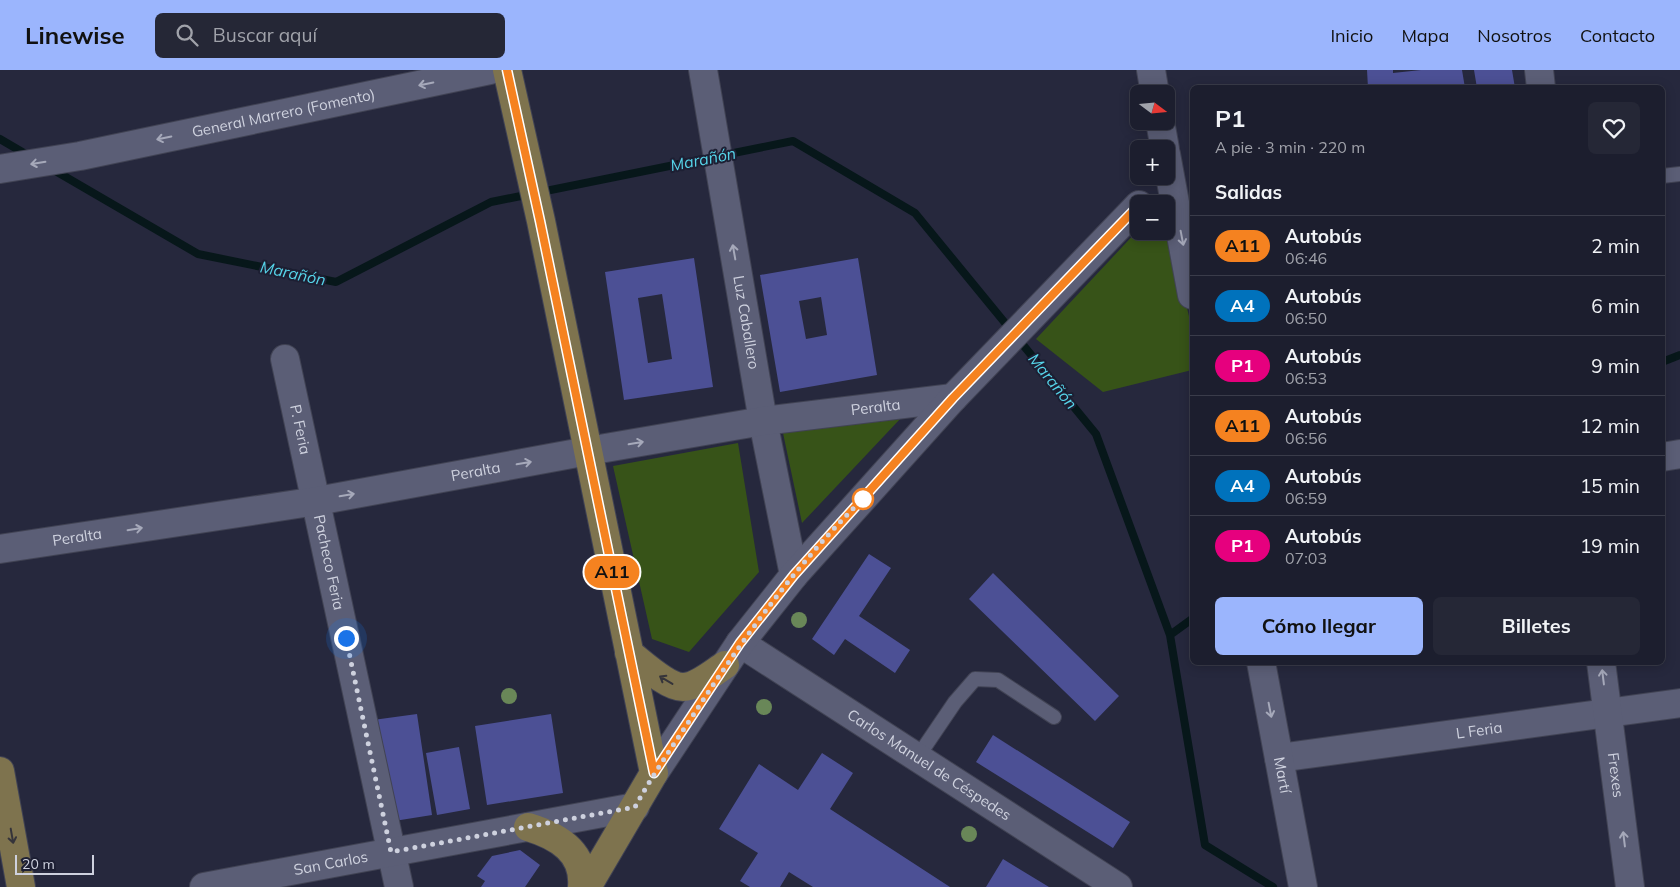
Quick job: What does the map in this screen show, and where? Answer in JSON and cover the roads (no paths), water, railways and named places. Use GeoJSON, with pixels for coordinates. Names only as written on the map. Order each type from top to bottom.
{"type":"FeatureCollection","features":[{"type":"Feature","properties":{"kind":"main road"},"geometry":{"type":"LineString","coordinates":[[507,70],[654,773],[587,887]]}},
{"type":"Feature","properties":{"kind":"main road"},"geometry":{"type":"LineString","coordinates":[[629,653],[669,683],[683,687],[694,683],[733,654]]}},
{"type":"Feature","properties":{"kind":"main road"},"geometry":{"type":"LineString","coordinates":[[0,771],[21,887]]}},
{"type":"Feature","properties":{"kind":"main road"},"geometry":{"type":"LineString","coordinates":[[528,827],[558,838],[574,855],[583,873],[582,887]]}},
{"type":"Feature","properties":{"kind":"street","name":"General Marrero (Fomento)"},"geometry":{"type":"LineString","coordinates":[[0,169],[77,156],[490,70]]}},
{"type":"Feature","properties":{"kind":"street","name":"Luz Caballero"},"geometry":{"type":"LineString","coordinates":[[703,70],[763,421],[794,575]]}},
{"type":"Feature","properties":{"kind":"street"},"geometry":{"type":"LineString","coordinates":[[1151,70],[1154,85]]}},
{"type":"Feature","properties":{"kind":"street"},"geometry":{"type":"LineString","coordinates":[[1539,70],[1541,85]]}},
{"type":"Feature","properties":{"kind":"street"},"geometry":{"type":"LineString","coordinates":[[1172,185],[1190,284]]}},
{"type":"Feature","properties":{"kind":"street"},"geometry":{"type":"LineString","coordinates":[[654,773],[733,654],[794,575],[953,398],[1130,213]]}},
{"type":"Feature","properties":{"kind":"street","name":"P. Feria"},"geometry":{"type":"LineString","coordinates":[[285,359],[317,501]]}},
{"type":"Feature","properties":{"kind":"street","name":"Peralta"},"geometry":{"type":"LineString","coordinates":[[0,550],[317,501],[763,421],[953,398]]}},
{"type":"Feature","properties":{"kind":"street"},"geometry":{"type":"LineString","coordinates":[[1665,456],[1680,454]]}},
{"type":"Feature","properties":{"kind":"street","name":"Pacheco Feria"},"geometry":{"type":"LineString","coordinates":[[317,501],[400,887]]}},
{"type":"Feature","properties":{"kind":"street","name":"Carlos Manuel de Céspedes"},"geometry":{"type":"LineString","coordinates":[[733,654],[918,758],[1118,887]]}},
{"type":"Feature","properties":{"kind":"street","name":"Martí"},"geometry":{"type":"LineString","coordinates":[[1262,665],[1303,887]]}},
{"type":"Feature","properties":{"kind":"street","name":"Frexes"},"geometry":{"type":"LineString","coordinates":[[1601,665],[1630,887]]}},
{"type":"Feature","properties":{"kind":"street","name":"L Feria"},"geometry":{"type":"LineString","coordinates":[[1279,758],[1680,703]]}},
{"type":"Feature","properties":{"kind":"street","name":"San Carlos"},"geometry":{"type":"LineString","coordinates":[[204,887],[635,807]]}},
{"type":"Feature","properties":{"kind":"lane"},"geometry":{"type":"LineString","coordinates":[[1665,176],[1680,174]]}},
{"type":"Feature","properties":{"kind":"lane"},"geometry":{"type":"LineString","coordinates":[[918,758],[955,702],[975,678],[998,680],[1054,718]]}},
{"type":"Feature","properties":{"kind":"waterway","name":"Marañón"},"geometry":{"type":"LineString","coordinates":[[0,139],[29,156]]}},
{"type":"Feature","properties":{"kind":"waterway","name":"Marañón"},"geometry":{"type":"LineString","coordinates":[[52,169],[198,254],[336,282],[491,202],[793,141],[915,213],[1096,434],[1170,635],[1205,845],[1273,887]]}},
{"type":"Feature","properties":{"kind":"waterway","name":"Marañón"},"geometry":{"type":"LineString","coordinates":[[1665,361],[1680,355]]}},
{"type":"Feature","properties":{"kind":"waterway","name":"Marañón"},"geometry":{"type":"LineString","coordinates":[[1170,635],[1190,620]]}}]}
